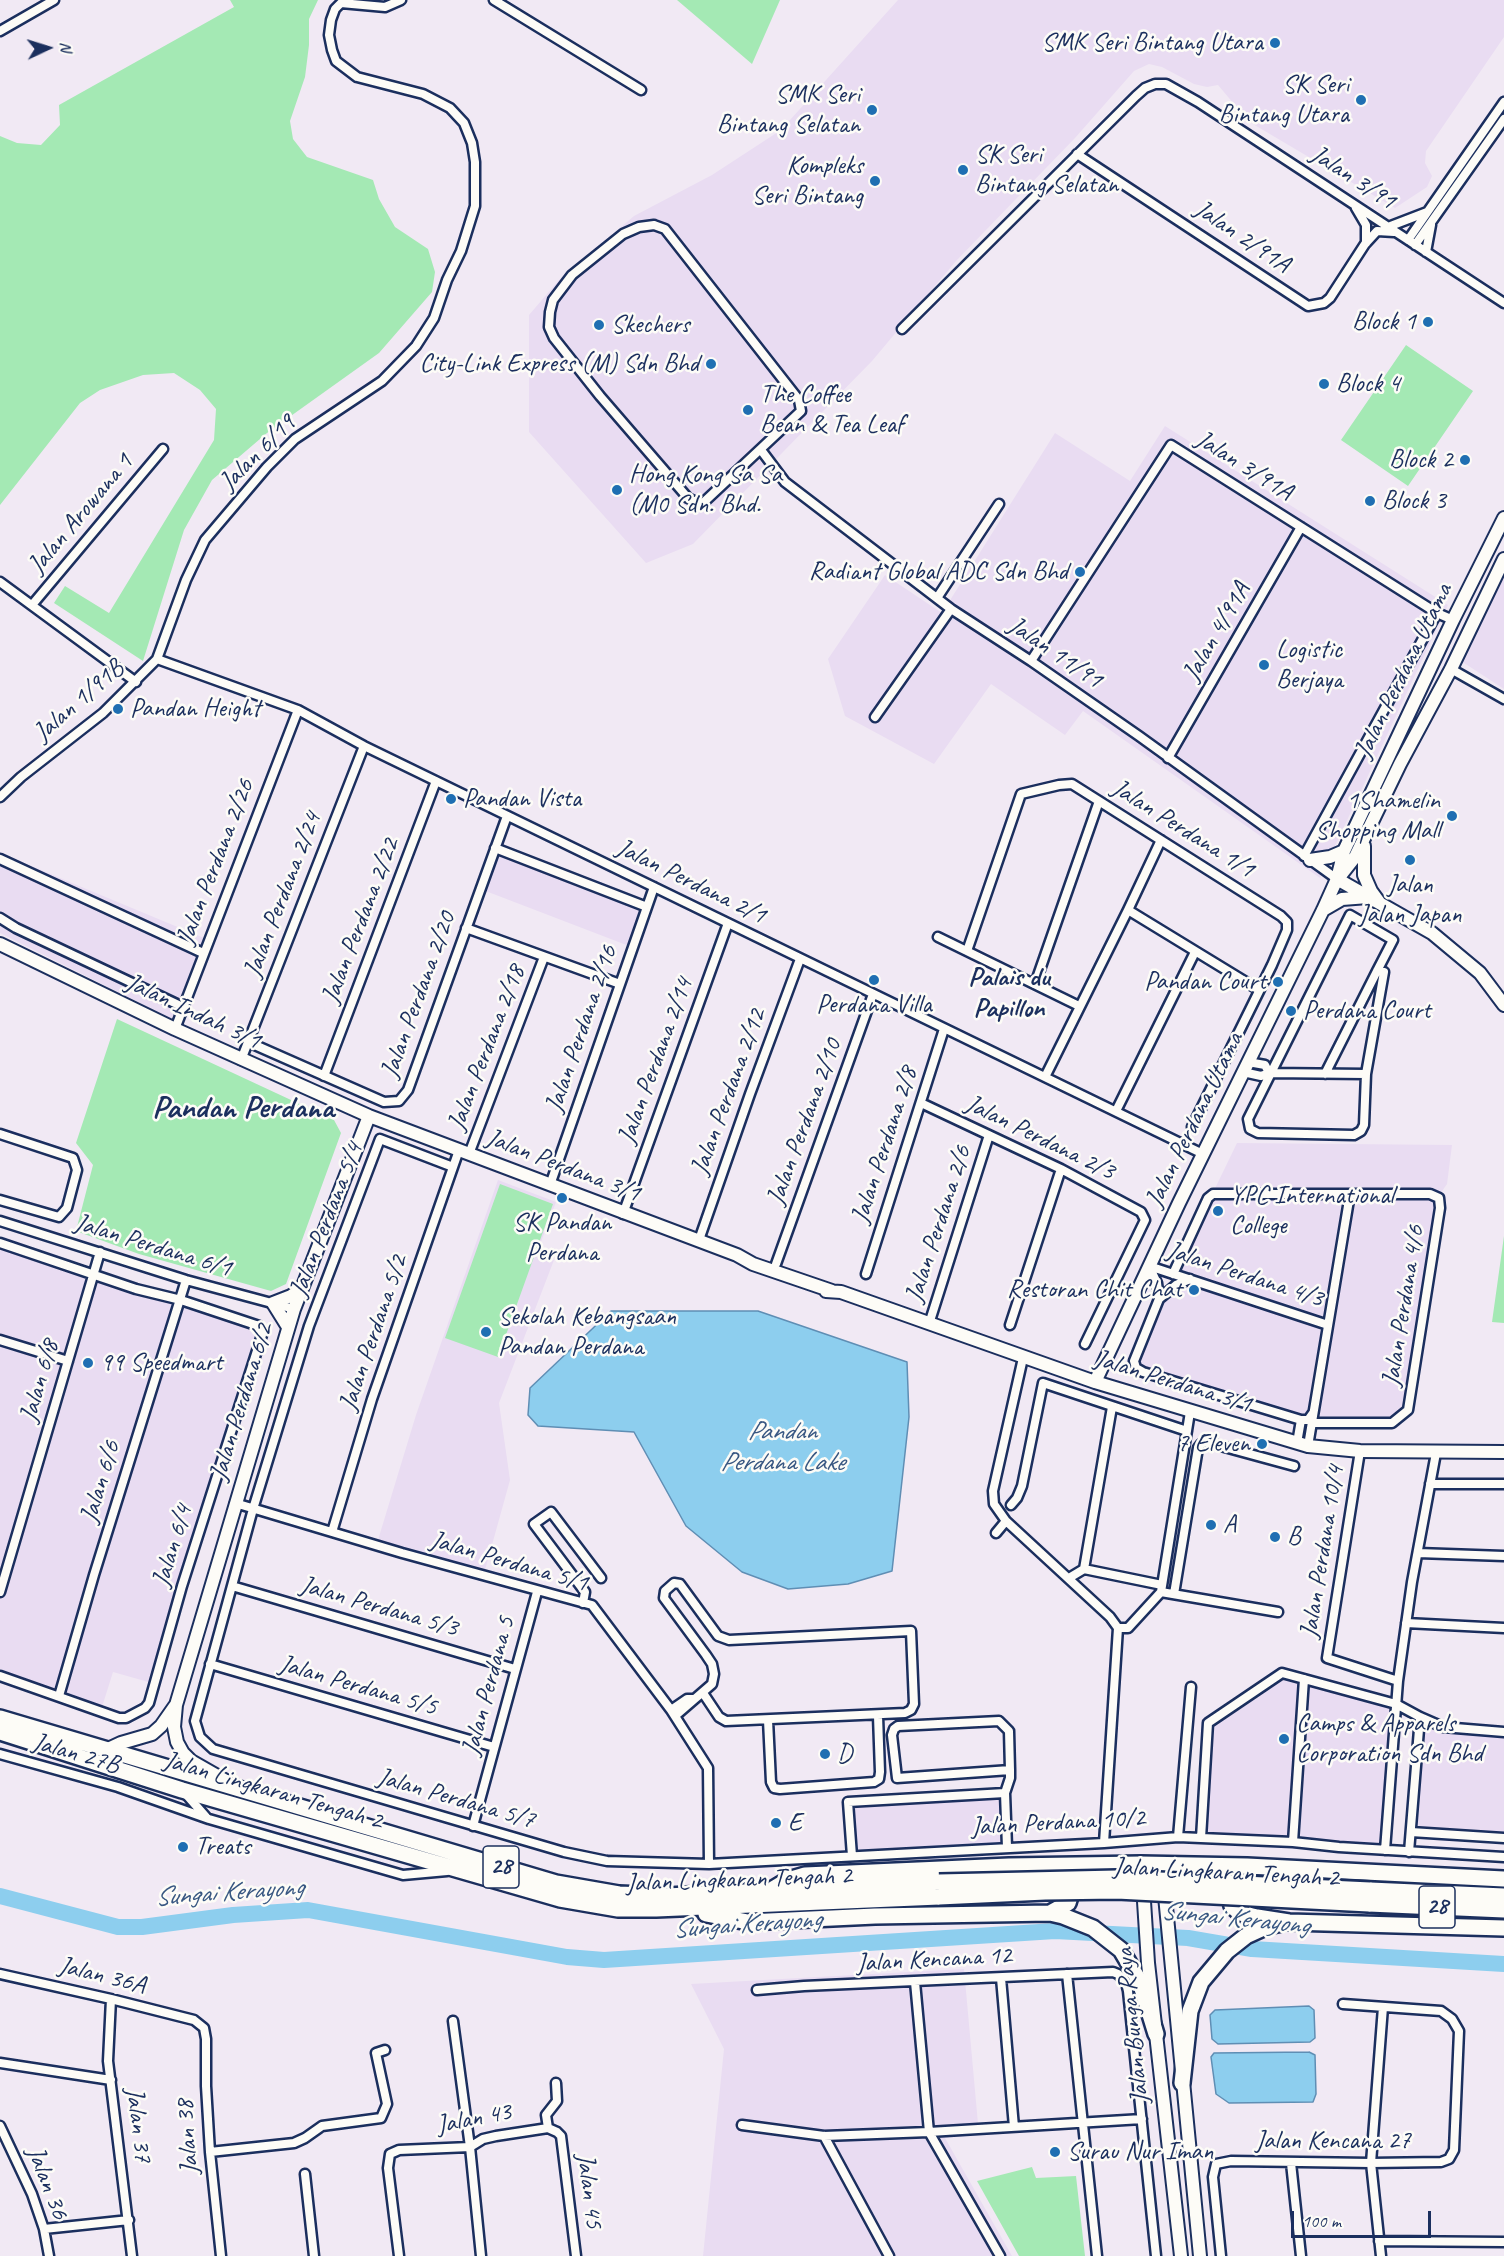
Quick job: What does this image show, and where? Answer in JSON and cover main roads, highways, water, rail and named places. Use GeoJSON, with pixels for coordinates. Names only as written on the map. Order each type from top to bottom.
{"type":"FeatureCollection","features":[{"type":"Feature","properties":{"kind":"highway","name":"Jalan Lingkaran Tengah 2"},"geometry":{"type":"LineString","coordinates":[[0,1718],[556,1883],[620,1894],[667,1896],[771,1891],[939,1890],[1370,1897],[1504,1896]]}},
{"type":"Feature","properties":{"kind":"highway","name":"Jalan Lingkaran Tengah 2"},"geometry":{"type":"LineString","coordinates":[[0,1732],[182,1790],[457,1870],[560,1899],[618,1909],[681,1909],[939,1890]]}},
{"type":"Feature","properties":{"kind":"highway"},"geometry":{"type":"LineString","coordinates":[[771,1891],[788,1880],[805,1875],[1052,1865],[1247,1866],[1504,1879]]}},
{"type":"Feature","properties":{"kind":"highway"},"geometry":{"type":"LineString","coordinates":[[1052,1865],[1067,1875],[1072,1882],[1068,1903],[1057,1914]]}},
{"type":"Feature","properties":{"kind":"highway"},"geometry":{"type":"LineString","coordinates":[[1247,1866],[1234,1875],[1230,1892],[1232,1906],[1240,1914],[1289,1922],[1504,1928]]}},
{"type":"Feature","properties":{"kind":"highway","name":"Jalan Lingkaran Tengah 2"},"geometry":{"type":"LineString","coordinates":[[1370,1897],[1504,1910]]}},
{"type":"Feature","properties":{"kind":"highway"},"geometry":{"type":"LineString","coordinates":[[681,1909],[748,1922],[875,1916],[1057,1914],[1093,1928],[1121,1950],[1140,1982],[1156,2034]]}},
{"type":"Feature","properties":{"kind":"highway"},"geometry":{"type":"LineString","coordinates":[[1182,2083],[1190,2011],[1202,1982],[1211,1968],[1246,1936],[1268,1926],[1289,1922]]}},
{"type":"Feature","properties":{"kind":"water","name":"Pandan Perdana Lake"},"geometry":{"type":"Polygon","coordinates":[[[611,1311],[758,1311],[907,1362],[909,1417],[892,1571],[848,1584],[788,1589],[742,1572],[686,1526],[634,1432],[538,1426],[528,1415],[530,1388],[611,1311]]]}},
{"type":"Feature","properties":{"kind":"water"},"geometry":{"type":"Polygon","coordinates":[[[1309,2006],[1314,2010],[1315,2038],[1310,2042],[1218,2044],[1212,2039],[1210,2015],[1215,2010],[1309,2006]]]}},
{"type":"Feature","properties":{"kind":"water"},"geometry":{"type":"Polygon","coordinates":[[[1309,2052],[1315,2055],[1316,2094],[1313,2102],[1229,2103],[1216,2094],[1211,2057],[1214,2053],[1309,2052]]]}},
{"type":"Feature","properties":{"kind":"waterway","name":"Sungai Kerayong"},"geometry":{"type":"LineString","coordinates":[[0,1896],[118,1927],[142,1927],[233,1915],[308,1910],[567,1957],[604,1960],[1055,1931],[1188,1938],[1252,1949],[1504,1964]]}},
{"type":"Feature","properties":{"kind":"place","name":"SMK Seri Bintang Utara"},"geometry":{"type":"Point","coordinates":[1275,43]}},
{"type":"Feature","properties":{"kind":"place","name":"SK Seri Bintang Utara"},"geometry":{"type":"Point","coordinates":[1361,100]}},
{"type":"Feature","properties":{"kind":"place","name":"SMK Seri Bintang Selatan"},"geometry":{"type":"Point","coordinates":[872,110]}},
{"type":"Feature","properties":{"kind":"place","name":"SK Seri Bintang Selatan"},"geometry":{"type":"Point","coordinates":[963,170]}},
{"type":"Feature","properties":{"kind":"place","name":"Kompleks Seri Bintang"},"geometry":{"type":"Point","coordinates":[875,181]}},
{"type":"Feature","properties":{"kind":"place","name":"Block 1"},"geometry":{"type":"Point","coordinates":[1428,322]}},
{"type":"Feature","properties":{"kind":"place","name":"Skechers"},"geometry":{"type":"Point","coordinates":[599,325]}},
{"type":"Feature","properties":{"kind":"place","name":"City-Link Express (M) Sdn Bhd"},"geometry":{"type":"Point","coordinates":[711,364]}},
{"type":"Feature","properties":{"kind":"place","name":"Block 4"},"geometry":{"type":"Point","coordinates":[1324,384]}},
{"type":"Feature","properties":{"kind":"place","name":"The Coffee Bean & Tea Leaf"},"geometry":{"type":"Point","coordinates":[748,410]}},
{"type":"Feature","properties":{"kind":"place","name":"Block 2"},"geometry":{"type":"Point","coordinates":[1465,460]}},
{"type":"Feature","properties":{"kind":"place","name":"Hong Kong Sa Sa (M0 Sdn. Bhd."},"geometry":{"type":"Point","coordinates":[617,490]}},
{"type":"Feature","properties":{"kind":"place","name":"Block 3"},"geometry":{"type":"Point","coordinates":[1370,501]}},
{"type":"Feature","properties":{"kind":"place","name":"Radiant Global ADC Sdn Bhd"},"geometry":{"type":"Point","coordinates":[1080,572]}},
{"type":"Feature","properties":{"kind":"place","name":"Logistic Berjaya"},"geometry":{"type":"Point","coordinates":[1264,665]}},
{"type":"Feature","properties":{"kind":"place","name":"Pandan Height"},"geometry":{"type":"Point","coordinates":[118,709]}},
{"type":"Feature","properties":{"kind":"place","name":"Pandan Vista"},"geometry":{"type":"Point","coordinates":[451,799]}},
{"type":"Feature","properties":{"kind":"place","name":"1Shamelin Shopping Mall"},"geometry":{"type":"Point","coordinates":[1452,816]}},
{"type":"Feature","properties":{"kind":"place","name":"Jalan Jalan Japan"},"geometry":{"type":"Point","coordinates":[1410,860]}},
{"type":"Feature","properties":{"kind":"place","name":"Perdana Villa"},"geometry":{"type":"Point","coordinates":[874,980]}},
{"type":"Feature","properties":{"kind":"place","name":"Pandan Court"},"geometry":{"type":"Point","coordinates":[1278,982]}},
{"type":"Feature","properties":{"kind":"place","name":"Perdana Court"},"geometry":{"type":"Point","coordinates":[1291,1011]}},
{"type":"Feature","properties":{"kind":"place","name":"SK Pandan Perdana"},"geometry":{"type":"Point","coordinates":[562,1198]}},
{"type":"Feature","properties":{"kind":"place","name":"YPC International College"},"geometry":{"type":"Point","coordinates":[1218,1211]}},
{"type":"Feature","properties":{"kind":"place","name":"Restoran Chit Chat"},"geometry":{"type":"Point","coordinates":[1194,1290]}},
{"type":"Feature","properties":{"kind":"place","name":"Sekolah Kebangsaan Pandan Perdana"},"geometry":{"type":"Point","coordinates":[486,1332]}},
{"type":"Feature","properties":{"kind":"place","name":"99 Speedmart"},"geometry":{"type":"Point","coordinates":[88,1363]}},
{"type":"Feature","properties":{"kind":"place","name":"7 Eleven"},"geometry":{"type":"Point","coordinates":[1262,1444]}},
{"type":"Feature","properties":{"kind":"place","name":"A"},"geometry":{"type":"Point","coordinates":[1211,1525]}},
{"type":"Feature","properties":{"kind":"place","name":"B"},"geometry":{"type":"Point","coordinates":[1275,1537]}},
{"type":"Feature","properties":{"kind":"place","name":"Camps & Apparels Corporation Sdn Bhd"},"geometry":{"type":"Point","coordinates":[1284,1739]}},
{"type":"Feature","properties":{"kind":"place","name":"D"},"geometry":{"type":"Point","coordinates":[825,1754]}},
{"type":"Feature","properties":{"kind":"place","name":"E"},"geometry":{"type":"Point","coordinates":[776,1823]}},
{"type":"Feature","properties":{"kind":"place","name":"Treats"},"geometry":{"type":"Point","coordinates":[183,1847]}},
{"type":"Feature","properties":{"kind":"place","name":"Surau Nur Iman"},"geometry":{"type":"Point","coordinates":[1055,2152]}},
{"type":"Feature","properties":{"kind":"district","name":"Palais du Papillon"},"geometry":{"type":"Point","coordinates":[1009,994]}},
{"type":"Feature","properties":{"kind":"district","name":"Pandan Perdana"},"geometry":{"type":"Point","coordinates":[243,1109]}}]}
